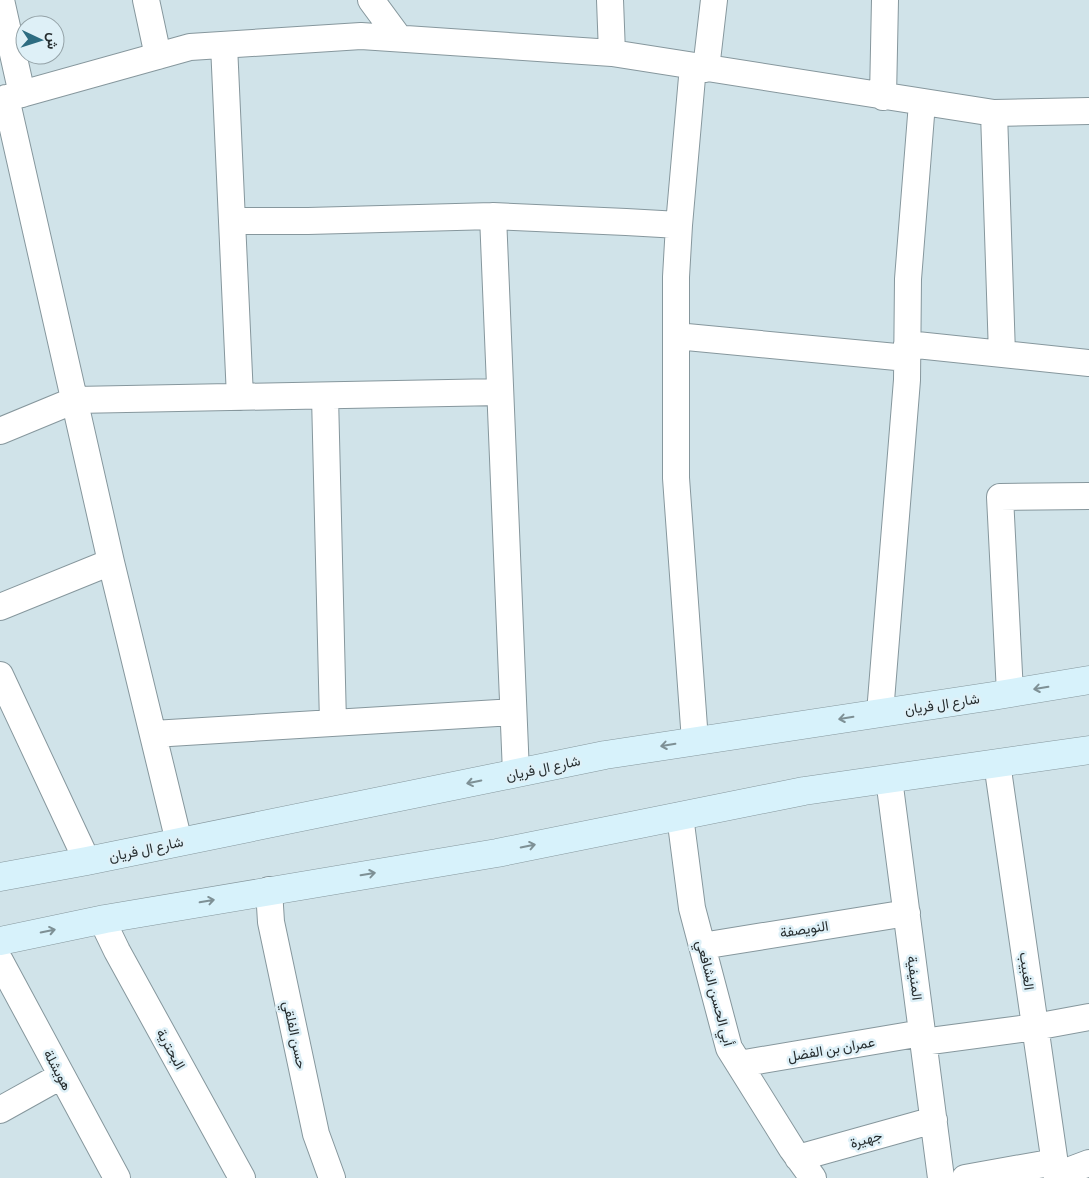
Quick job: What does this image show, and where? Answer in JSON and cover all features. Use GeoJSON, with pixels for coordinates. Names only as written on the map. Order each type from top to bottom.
{"type":"FeatureCollection","features":[{"type":"Feature","properties":{"kind":"main road","name":"شارع ال فريان"},"geometry":{"type":"LineString","coordinates":[[0,877],[605,755],[1089,680]]}},
{"type":"Feature","properties":{"kind":"main road"},"geometry":{"type":"LineString","coordinates":[[0,941],[102,920],[269,890],[497,852],[804,792],[1089,750]]}},
{"type":"Feature","properties":{"kind":"street"},"geometry":{"type":"LineString","coordinates":[[1,0],[10,97],[111,562],[179,842]]}},
{"type":"Feature","properties":{"kind":"street"},"geometry":{"type":"LineString","coordinates":[[146,0],[158,56]]}},
{"type":"Feature","properties":{"kind":"street"},"geometry":{"type":"LineString","coordinates":[[371,0],[399,38]]}},
{"type":"Feature","properties":{"kind":"street"},"geometry":{"type":"LineString","coordinates":[[610,0],[612,53]]}},
{"type":"Feature","properties":{"kind":"street"},"geometry":{"type":"LineString","coordinates":[[695,741],[676,478],[676,277],[679,225],[700,67],[714,0]]}},
{"type":"Feature","properties":{"kind":"street"},"geometry":{"type":"LineString","coordinates":[[883,97],[884,0]]}},
{"type":"Feature","properties":{"kind":"street"},"geometry":{"type":"LineString","coordinates":[[10,97],[190,47],[361,36],[612,53],[994,114],[1089,111]]}},
{"type":"Feature","properties":{"kind":"street"},"geometry":{"type":"LineString","coordinates":[[224,45],[240,397]]}},
{"type":"Feature","properties":{"kind":"street"},"geometry":{"type":"LineString","coordinates":[[880,713],[906,380],[908,279],[922,102]]}},
{"type":"Feature","properties":{"kind":"street"},"geometry":{"type":"LineString","coordinates":[[994,114],[1002,354]]}},
{"type":"Feature","properties":{"kind":"street"},"geometry":{"type":"LineString","coordinates":[[232,221],[493,216],[679,225]]}},
{"type":"Feature","properties":{"kind":"street"},"geometry":{"type":"LineString","coordinates":[[493,216],[516,773]]}},
{"type":"Feature","properties":{"kind":"street"},"geometry":{"type":"LineString","coordinates":[[676,336],[907,351],[1002,354],[1089,363]]}},
{"type":"Feature","properties":{"kind":"street"},"geometry":{"type":"LineString","coordinates":[[0,430],[75,400],[500,392]]}},
{"type":"Feature","properties":{"kind":"street"},"geometry":{"type":"LineString","coordinates":[[325,396],[333,722]]}},
{"type":"Feature","properties":{"kind":"street"},"geometry":{"type":"LineString","coordinates":[[1010,693],[1000,497],[1089,496]]}},
{"type":"Feature","properties":{"kind":"street"},"geometry":{"type":"LineString","coordinates":[[0,607],[111,562]]}},
{"type":"Feature","properties":{"kind":"street"},"geometry":{"type":"LineString","coordinates":[[0,675],[86,861]]}},
{"type":"Feature","properties":{"kind":"street"},"geometry":{"type":"LineString","coordinates":[[153,734],[513,712]]}},
{"type":"Feature","properties":{"kind":"street","name":"الغبيب"},"geometry":{"type":"LineString","coordinates":[[997,763],[1056,1172]]}},
{"type":"Feature","properties":{"kind":"street","name":"المنيفية"},"geometry":{"type":"LineString","coordinates":[[889,779],[941,1178]]}},
{"type":"Feature","properties":{"kind":"street","name":"أبي الحسن الشافعي"},"geometry":{"type":"LineString","coordinates":[[680,816],[692,908],[729,1048],[805,1168]]}},
{"type":"Feature","properties":{"kind":"street","name":"حسن الفلقي"},"geometry":{"type":"LineString","coordinates":[[269,890],[271,922],[316,1134],[332,1178]]}},
{"type":"Feature","properties":{"kind":"street","name":"النويصفة"},"geometry":{"type":"LineString","coordinates":[[702,946],[907,913]]}},
{"type":"Feature","properties":{"kind":"street","name":"البحترية"},"geometry":{"type":"LineString","coordinates":[[102,920],[117,951],[242,1178]]}},
{"type":"Feature","properties":{"kind":"street","name":"هويشلة"},"geometry":{"type":"LineString","coordinates":[[0,961],[117,1178]]}},
{"type":"Feature","properties":{"kind":"street","name":"عمران بن الفضل"},"geometry":{"type":"LineString","coordinates":[[739,1064],[923,1037],[1035,1027],[1089,1017]]}},
{"type":"Feature","properties":{"kind":"street"},"geometry":{"type":"LineString","coordinates":[[0,1110],[61,1076]]}},
{"type":"Feature","properties":{"kind":"street","name":"جهيرة"},"geometry":{"type":"LineString","coordinates":[[805,1168],[934,1120]]}},
{"type":"Feature","properties":{"kind":"street"},"geometry":{"type":"LineString","coordinates":[[965,1178],[1056,1172],[1089,1163]]}}]}
